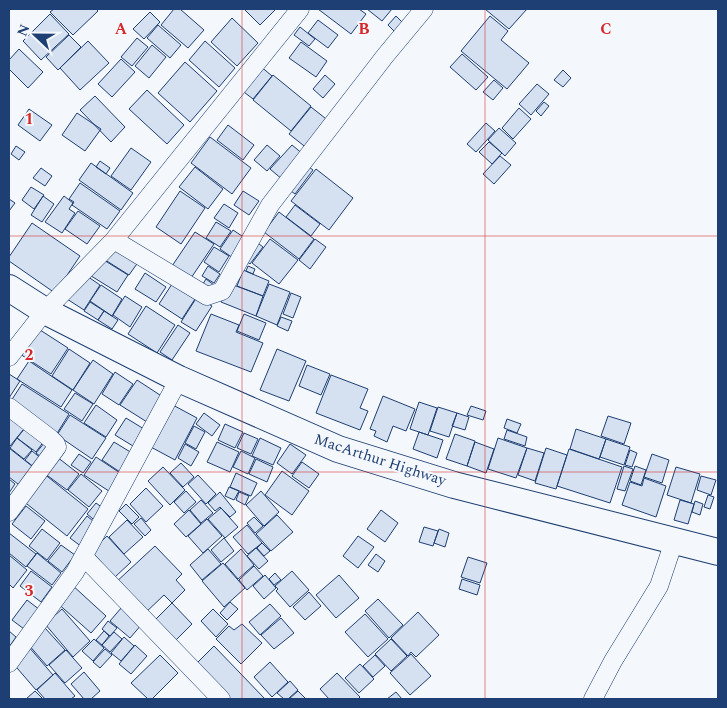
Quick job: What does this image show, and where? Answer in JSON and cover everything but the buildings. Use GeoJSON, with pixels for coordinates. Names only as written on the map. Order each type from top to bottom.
{"type":"FeatureCollection","features":[{"type":"Feature","properties":{"kind":"highway","name":"MacArthur Highway"},"geometry":{"type":"LineString","coordinates":[[9,288],[45,311],[179,379],[338,450],[454,485],[718,552]]}},
{"type":"Feature","properties":{"kind":"street"},"geometry":{"type":"LineString","coordinates":[[9,357],[45,311],[114,240],[300,9]]}},
{"type":"Feature","properties":{"kind":"street"},"geometry":{"type":"LineString","coordinates":[[114,240],[206,296],[222,291],[270,205],[384,56],[424,9]]}},
{"type":"Feature","properties":{"kind":"street"},"geometry":{"type":"LineString","coordinates":[[9,663],[75,572],[179,379]]}},
{"type":"Feature","properties":{"kind":"street"},"geometry":{"type":"LineString","coordinates":[[9,407],[51,439],[57,447],[9,512]]}},
{"type":"Feature","properties":{"kind":"street"},"geometry":{"type":"LineString","coordinates":[[593,699],[613,660],[659,586],[674,541]]}},
{"type":"Feature","properties":{"kind":"street"},"geometry":{"type":"LineString","coordinates":[[84,556],[221,699]]}}]}
